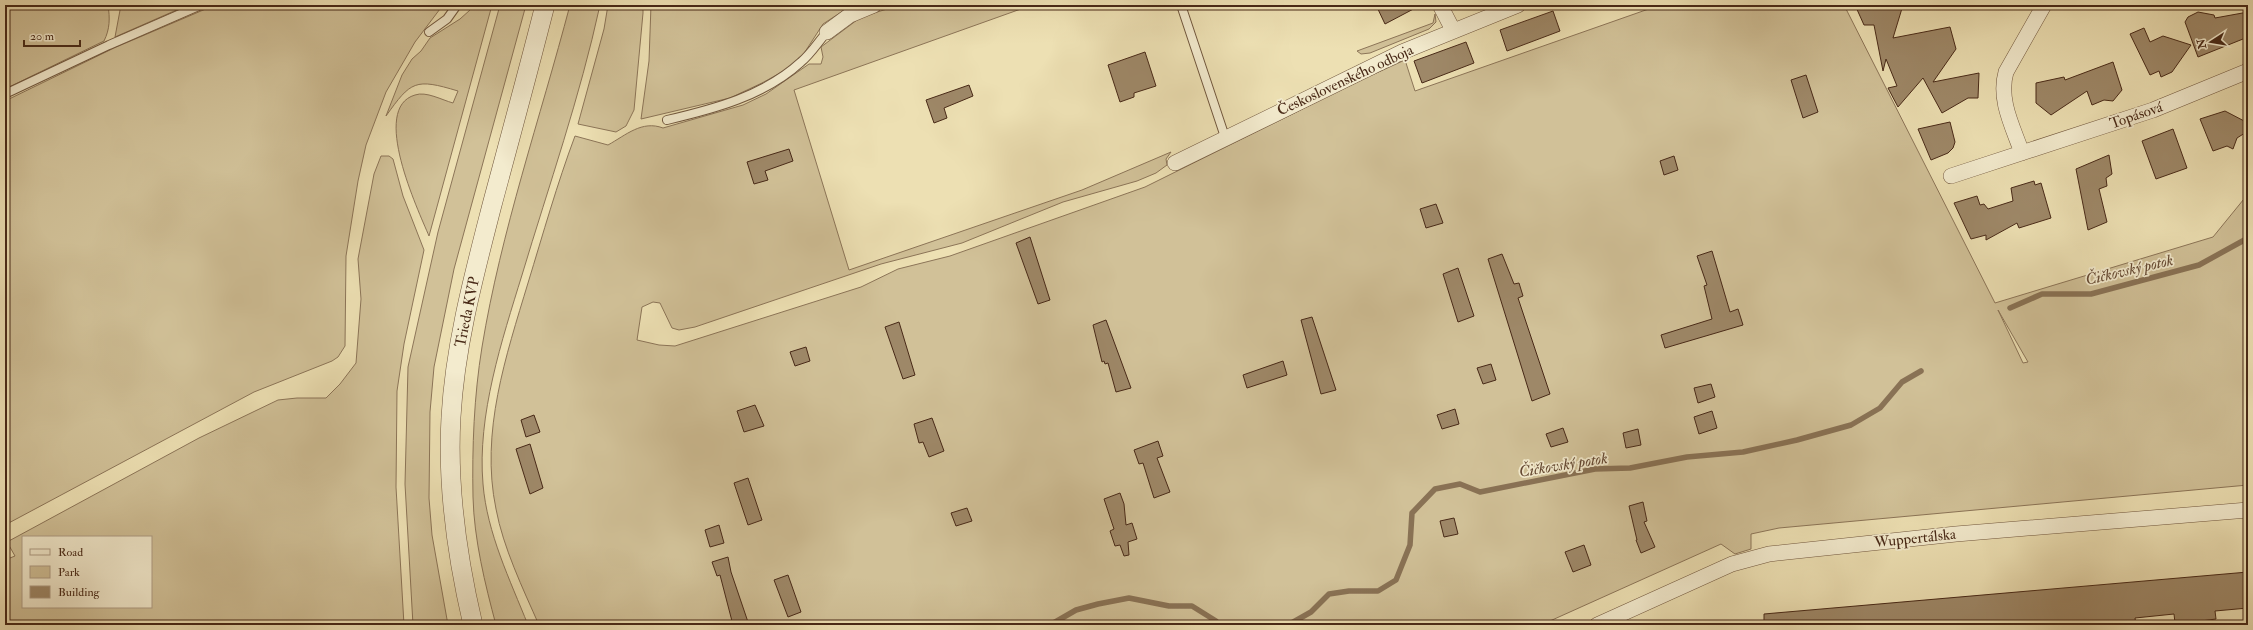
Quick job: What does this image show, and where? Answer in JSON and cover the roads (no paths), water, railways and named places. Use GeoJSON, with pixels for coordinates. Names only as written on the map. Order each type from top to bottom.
{"type":"FeatureCollection","features":[{"type":"Feature","properties":{"kind":"street","name":"Trieda KVP"},"geometry":{"type":"LineString","coordinates":[[473,625],[464,585],[456,534],[452,490],[451,416],[459,341],[473,280],[546,5]]}},
{"type":"Feature","properties":{"kind":"street"},"geometry":{"type":"LineString","coordinates":[[827,32],[850,15],[874,5]]}},
{"type":"Feature","properties":{"kind":"street"},"geometry":{"type":"LineString","coordinates":[[1440,5],[1453,30]]}},
{"type":"Feature","properties":{"kind":"street","name":"Československého odboja"},"geometry":{"type":"LineString","coordinates":[[1175,163],[1225,137],[1402,52],[1453,30],[1518,5]]}},
{"type":"Feature","properties":{"kind":"street"},"geometry":{"type":"LineString","coordinates":[[2022,153],[2003,94],[2003,83],[2006,72],[2044,5]]}},
{"type":"Feature","properties":{"kind":"street","name":"Topásová"},"geometry":{"type":"LineString","coordinates":[[1951,176],[2153,110],[2248,71]]}},
{"type":"Feature","properties":{"kind":"street","name":"Wuppertálska"},"geometry":{"type":"LineString","coordinates":[[1597,625],[1732,564],[1769,554],[1956,534],[2248,510]]}},
{"type":"Feature","properties":{"kind":"lane"},"geometry":{"type":"LineString","coordinates":[[5,94],[109,45],[201,5]]}},
{"type":"Feature","properties":{"kind":"lane"},"geometry":{"type":"LineString","coordinates":[[429,32],[447,18],[457,5]]}},
{"type":"Feature","properties":{"kind":"lane"},"geometry":{"type":"LineString","coordinates":[[1181,5],[1225,137]]}},
{"type":"Feature","properties":{"kind":"lane"},"geometry":{"type":"LineString","coordinates":[[667,120],[723,106],[759,90],[802,61],[827,32]]}},
{"type":"Feature","properties":{"kind":"waterway","name":"Čičkovský potok"},"geometry":{"type":"LineString","coordinates":[[2010,308],[2042,294],[2091,294],[2199,265],[2248,238]]}},
{"type":"Feature","properties":{"kind":"waterway","name":"Čičkovský potok"},"geometry":{"type":"LineString","coordinates":[[1288,625],[1311,612],[1329,594],[1349,591],[1378,591],[1396,580],[1410,545],[1412,513],[1435,489],[1460,484],[1480,492],[1595,469],[1630,468],[1687,457],[1743,452],[1797,440],[1851,425],[1880,408],[1902,382],[1921,371]]}},
{"type":"Feature","properties":{"kind":"waterway","name":"Čičkovský potok"},"geometry":{"type":"LineString","coordinates":[[1050,625],[1076,610],[1129,598],[1169,606],[1192,606],[1216,621],[1218,625]]}}]}
